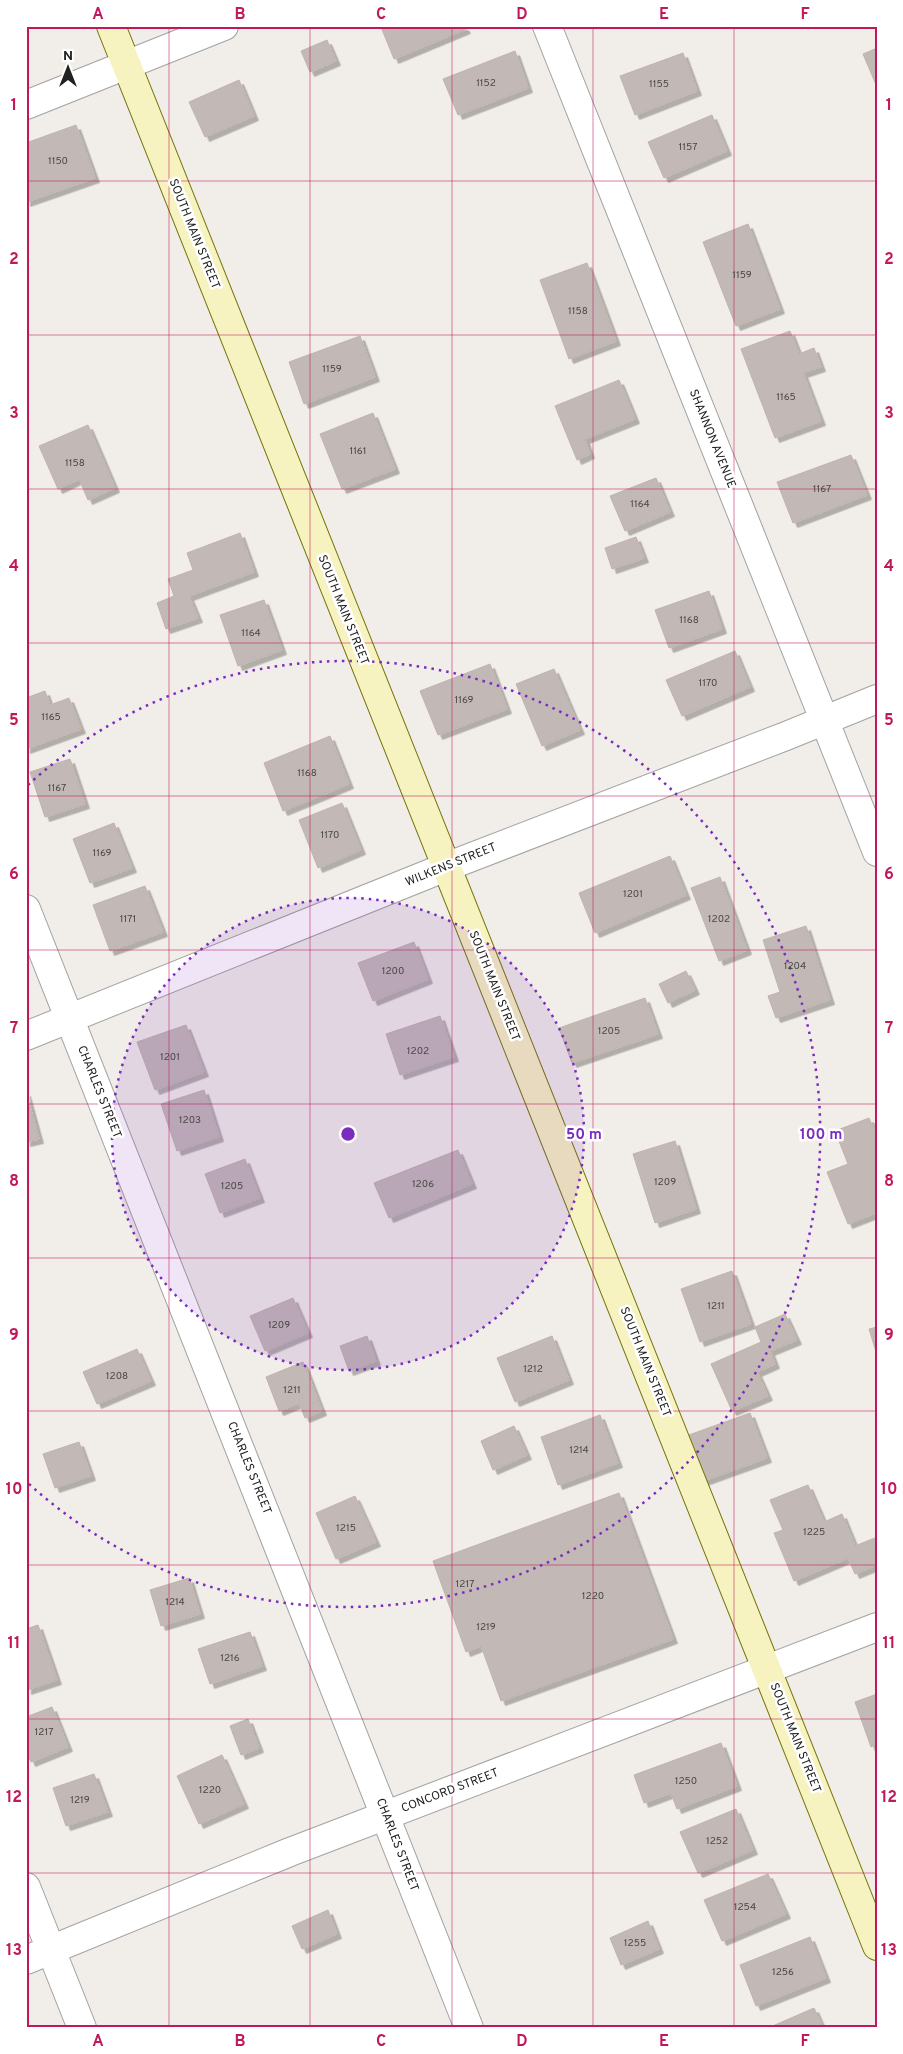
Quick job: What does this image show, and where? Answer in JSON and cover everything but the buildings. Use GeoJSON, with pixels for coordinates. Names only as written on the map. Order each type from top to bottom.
{"type":"FeatureCollection","features":[{"type":"Feature","properties":{"kind":"street","name":"SOUTH MAIN STREET"},"geometry":{"type":"LineString","coordinates":[[111,26],[877,1946]]}},
{"type":"Feature","properties":{"kind":"street"},"geometry":{"type":"LineString","coordinates":[[26,105],[224,26]]}},
{"type":"Feature","properties":{"kind":"street","name":"SHANNON AVENUE"},"geometry":{"type":"LineString","coordinates":[[547,26],[877,852]]}},
{"type":"Feature","properties":{"kind":"street","name":"WILKENS STREET"},"geometry":{"type":"LineString","coordinates":[[26,1036],[446,867],[825,721],[877,699]]}},
{"type":"Feature","properties":{"kind":"street","name":"CHARLES STREET"},"geometry":{"type":"LineString","coordinates":[[26,909],[469,2028]]}},
{"type":"Feature","properties":{"kind":"street","name":"CONCORD STREET"},"geometry":{"type":"LineString","coordinates":[[26,1960],[290,1852],[877,1627]]}},
{"type":"Feature","properties":{"kind":"street"},"geometry":{"type":"LineString","coordinates":[[26,1887],[82,2028]]}}]}
